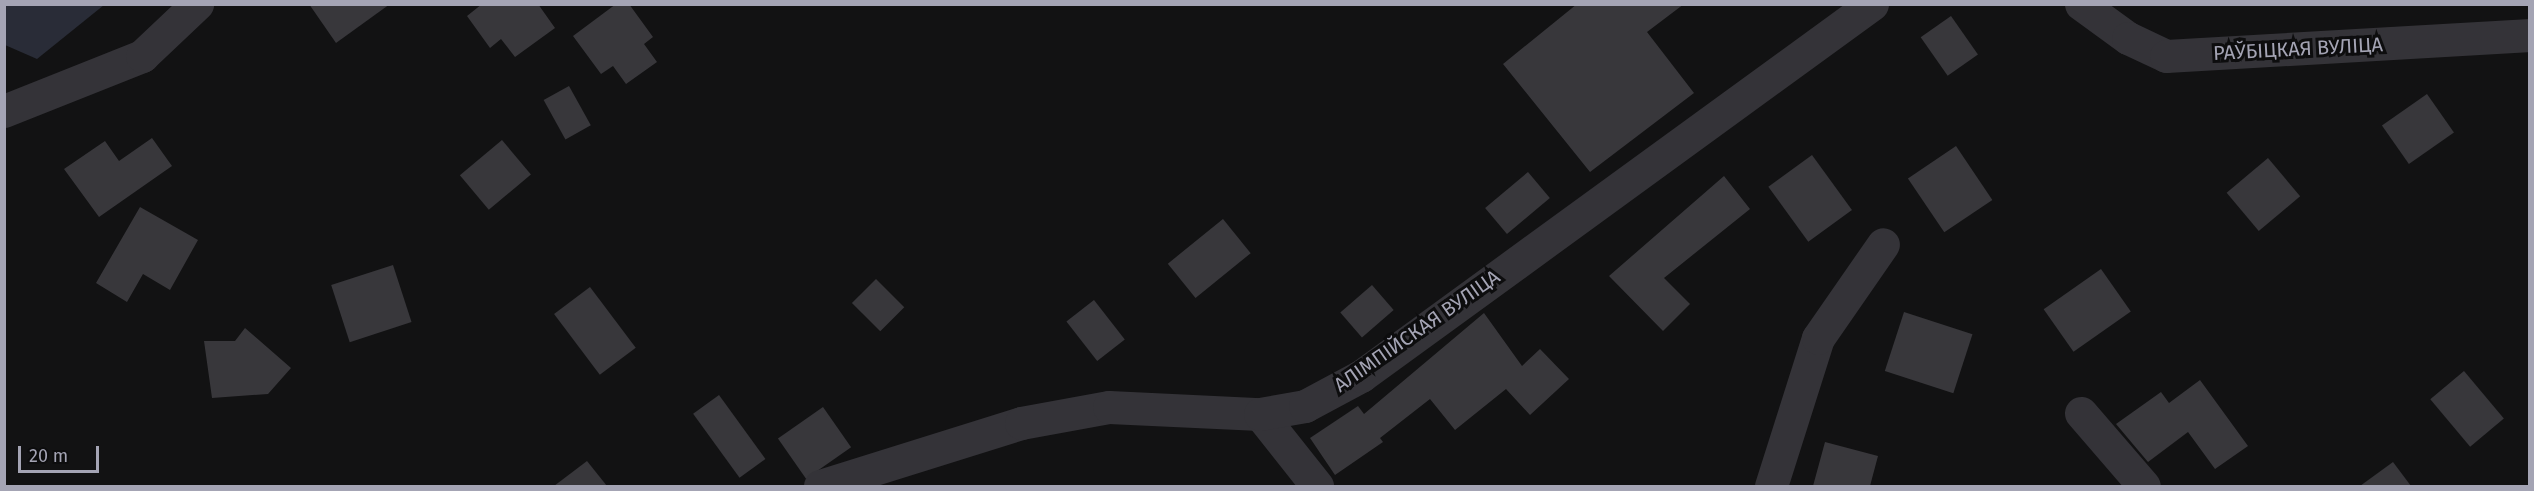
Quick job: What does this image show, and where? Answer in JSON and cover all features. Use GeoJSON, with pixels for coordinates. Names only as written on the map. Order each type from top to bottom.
{"type":"FeatureCollection","features":[{"type":"Feature","properties":{"kind":"street"},"geometry":{"type":"LineString","coordinates":[[4,111],[142,56],[197,4]]}},
{"type":"Feature","properties":{"kind":"street","name":"АЛІМПІЙСКАЯ ВУЛІЦА"},"geometry":{"type":"LineString","coordinates":[[830,485],[1021,423],[1109,407],[1260,414],[1305,406],[1360,376],[1872,4]]}},
{"type":"Feature","properties":{"kind":"street","name":"РАЎБІЦКАЯ ВУЛІЦА"},"geometry":{"type":"LineString","coordinates":[[2080,4],[2128,38],[2166,56],[2529,35]]}},
{"type":"Feature","properties":{"kind":"street"},"geometry":{"type":"LineString","coordinates":[[1771,486],[1818,338],[1883,244]]}},
{"type":"Feature","properties":{"kind":"street"},"geometry":{"type":"LineString","coordinates":[[2080,413],[2144,486]]}},
{"type":"Feature","properties":{"kind":"street"},"geometry":{"type":"LineString","coordinates":[[1260,414],[1317,486]]}},
{"type":"Feature","properties":{"kind":"shaded area"},"geometry":{"type":"Polygon","coordinates":[[[5,4],[104,5],[37,59],[5,45],[5,4]]]}},
{"type":"Feature","properties":{"kind":"building"},"geometry":{"type":"Polygon","coordinates":[[[309,4],[390,4],[336,43],[309,4]]]}},
{"type":"Feature","properties":{"kind":"building"},"geometry":{"type":"Polygon","coordinates":[[[482,4],[538,4],[555,28],[515,57],[501,39],[490,48],[467,16],[482,4]]]}},
{"type":"Feature","properties":{"kind":"building"},"geometry":{"type":"Polygon","coordinates":[[[616,4],[629,4],[653,37],[644,44],[657,62],[626,84],[613,66],[601,74],[573,36],[616,4]]]}},
{"type":"Feature","properties":{"kind":"building"},"geometry":{"type":"Polygon","coordinates":[[[1577,4],[1684,4],[1647,32],[1694,93],[1590,172],[1503,64],[1577,4]]]}},
{"type":"Feature","properties":{"kind":"building"},"geometry":{"type":"Polygon","coordinates":[[[1951,16],[1978,55],[1948,76],[1921,37],[1951,16]]]}},
{"type":"Feature","properties":{"kind":"building"},"geometry":{"type":"Polygon","coordinates":[[[569,86],[591,125],[565,139],[544,100],[569,86]]]}},
{"type":"Feature","properties":{"kind":"building"},"geometry":{"type":"Polygon","coordinates":[[[2427,94],[2454,133],[2409,164],[2382,126],[2427,94]]]}},
{"type":"Feature","properties":{"kind":"building"},"geometry":{"type":"Polygon","coordinates":[[[152,138],[172,166],[99,217],[64,169],[105,141],[119,161],[152,138]]]}},
{"type":"Feature","properties":{"kind":"building"},"geometry":{"type":"Polygon","coordinates":[[[502,140],[531,174],[489,210],[460,175],[502,140]]]}},
{"type":"Feature","properties":{"kind":"building"},"geometry":{"type":"Polygon","coordinates":[[[1956,146],[1992,200],[1944,232],[1908,178],[1956,146]]]}},
{"type":"Feature","properties":{"kind":"building"},"geometry":{"type":"Polygon","coordinates":[[[1812,155],[1852,210],[1808,242],[1768,187],[1812,155]]]}},
{"type":"Feature","properties":{"kind":"building"},"geometry":{"type":"Polygon","coordinates":[[[2268,158],[2300,196],[2259,231],[2227,193],[2268,158]]]}},
{"type":"Feature","properties":{"kind":"building"},"geometry":{"type":"Polygon","coordinates":[[[1528,172],[1550,198],[1507,234],[1485,208],[1528,172]]]}},
{"type":"Feature","properties":{"kind":"building"},"geometry":{"type":"Polygon","coordinates":[[[1724,176],[1750,209],[1664,278],[1690,304],[1663,331],[1609,276],[1724,176]]]}},
{"type":"Feature","properties":{"kind":"building"},"geometry":{"type":"Polygon","coordinates":[[[140,207],[198,240],[170,290],[143,274],[127,302],[96,283],[140,207]]]}},
{"type":"Feature","properties":{"kind":"building"},"geometry":{"type":"Polygon","coordinates":[[[1223,219],[1251,253],[1196,298],[1168,264],[1223,219]]]}},
{"type":"Feature","properties":{"kind":"building"},"geometry":{"type":"Polygon","coordinates":[[[393,265],[412,322],[350,342],[331,285],[393,265]]]}},
{"type":"Feature","properties":{"kind":"building"},"geometry":{"type":"Polygon","coordinates":[[[2101,269],[2131,312],[2073,352],[2044,309],[2101,269]]]}},
{"type":"Feature","properties":{"kind":"building"},"geometry":{"type":"Polygon","coordinates":[[[876,279],[904,307],[880,331],[852,303],[876,279]]]}},
{"type":"Feature","properties":{"kind":"building"},"geometry":{"type":"Polygon","coordinates":[[[1372,285],[1394,310],[1362,337],[1340,313],[1372,285]]]}},
{"type":"Feature","properties":{"kind":"building"},"geometry":{"type":"Polygon","coordinates":[[[590,287],[636,348],[600,375],[554,314],[590,287]]]}},
{"type":"Feature","properties":{"kind":"building"},"geometry":{"type":"Polygon","coordinates":[[[1094,300],[1125,339],[1097,361],[1066,322],[1094,300]]]}},
{"type":"Feature","properties":{"kind":"building"},"geometry":{"type":"Polygon","coordinates":[[[1904,312],[1972,334],[1953,393],[1885,371],[1904,312]]]}},
{"type":"Feature","properties":{"kind":"building"},"geometry":{"type":"Polygon","coordinates":[[[1484,313],[1522,366],[1540,349],[1569,379],[1530,415],[1506,389],[1455,430],[1430,399],[1380,438],[1383,442],[1335,475],[1310,438],[1358,406],[1364,414],[1484,313]]]}},
{"type":"Feature","properties":{"kind":"building"},"geometry":{"type":"Polygon","coordinates":[[[245,328],[291,368],[268,394],[212,398],[204,341],[235,341],[245,328]]]}},
{"type":"Feature","properties":{"kind":"building"},"geometry":{"type":"Polygon","coordinates":[[[2464,371],[2504,418],[2470,447],[2430,399],[2464,371]]]}},
{"type":"Feature","properties":{"kind":"building"},"geometry":{"type":"Polygon","coordinates":[[[2200,380],[2248,446],[2215,469],[2188,432],[2148,462],[2116,424],[2161,392],[2169,403],[2200,380]]]}},
{"type":"Feature","properties":{"kind":"building"},"geometry":{"type":"Polygon","coordinates":[[[719,395],[765,459],[740,478],[693,414],[719,395]]]}},
{"type":"Feature","properties":{"kind":"building"},"geometry":{"type":"Polygon","coordinates":[[[823,407],[851,447],[806,479],[778,439],[823,407]]]}},
{"type":"Feature","properties":{"kind":"building"},"geometry":{"type":"Polygon","coordinates":[[[1825,442],[1878,456],[1870,486],[1813,486],[1825,442]]]}},
{"type":"Feature","properties":{"kind":"building"},"geometry":{"type":"Polygon","coordinates":[[[587,461],[607,486],[554,486],[587,461]]]}},
{"type":"Feature","properties":{"kind":"building"},"geometry":{"type":"Polygon","coordinates":[[[2393,462],[2411,486],[2360,486],[2393,462]]]}}]}
